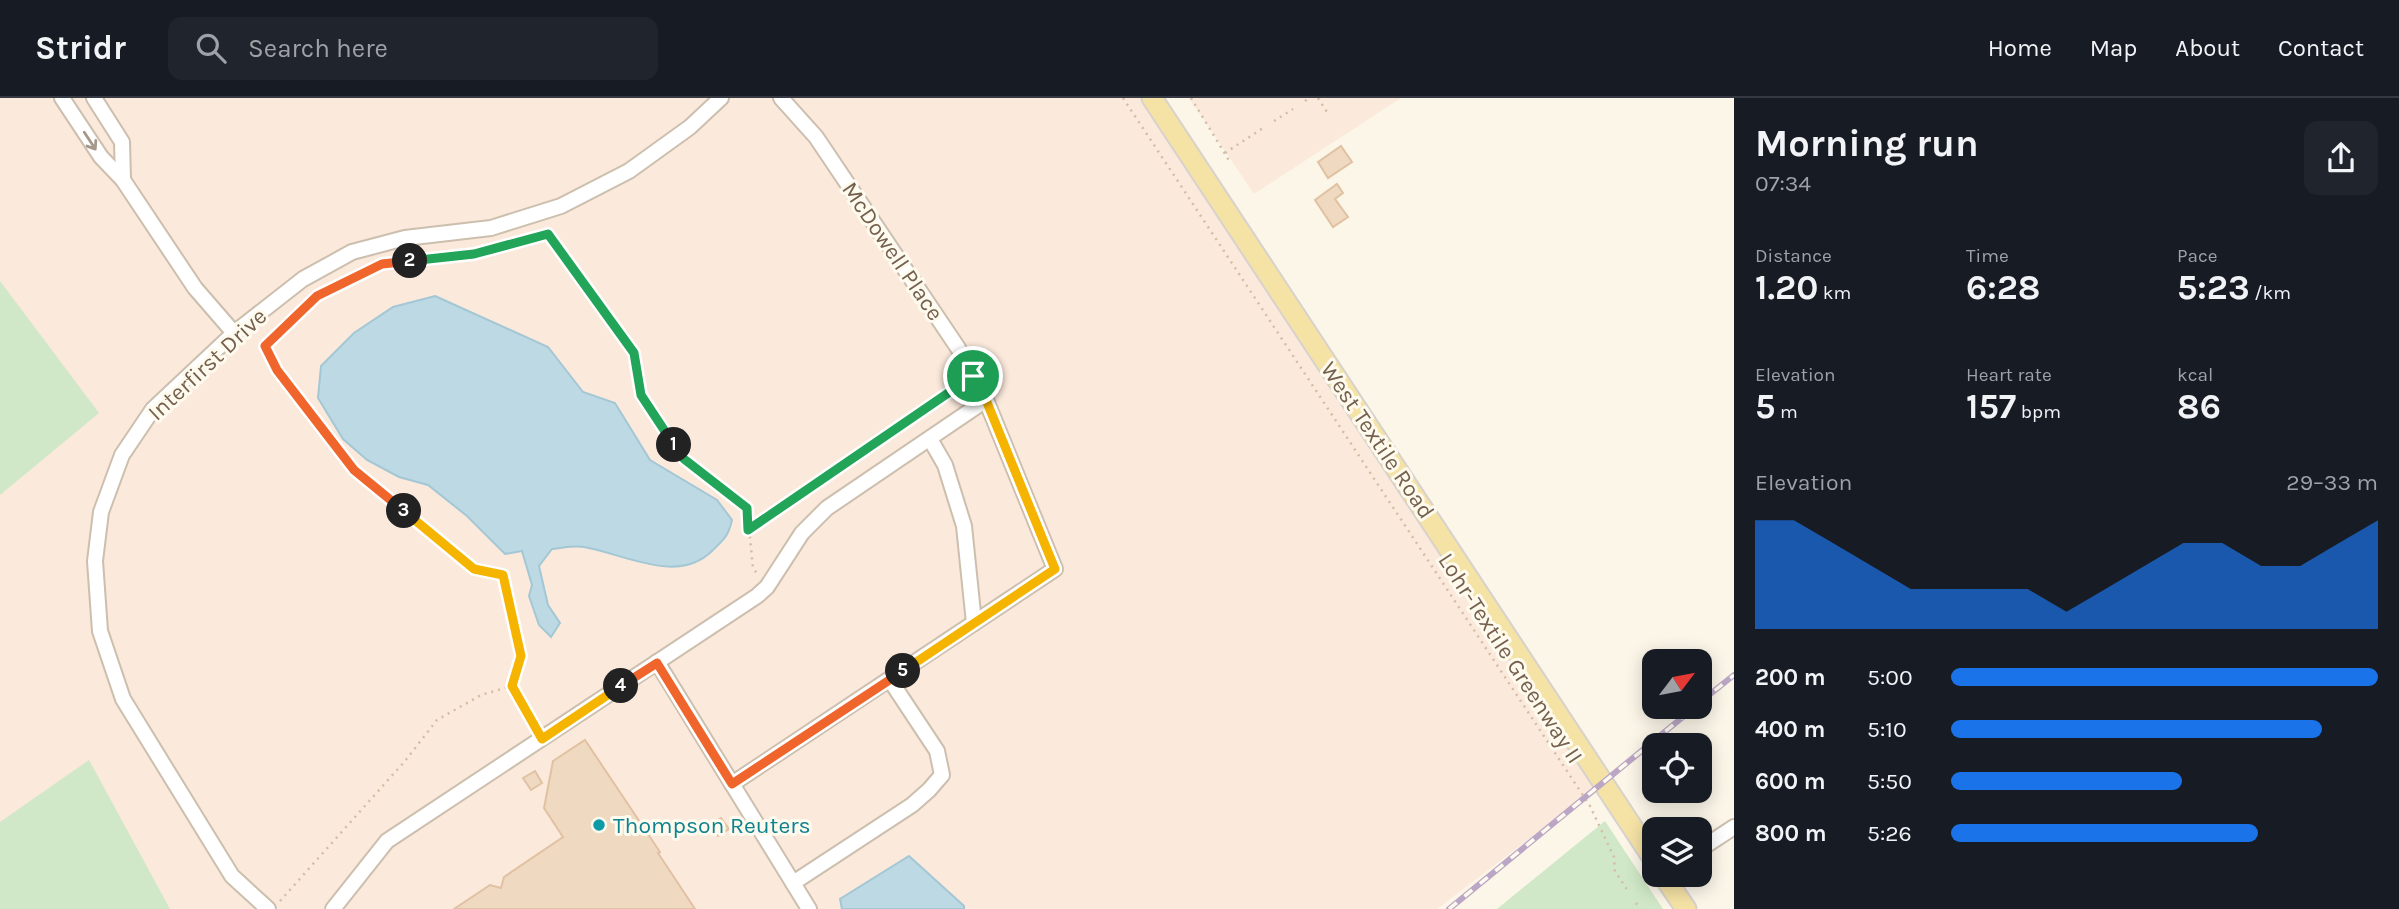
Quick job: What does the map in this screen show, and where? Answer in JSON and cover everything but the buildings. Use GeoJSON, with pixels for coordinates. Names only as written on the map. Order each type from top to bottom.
{"type":"FeatureCollection","features":[{"type":"Feature","properties":{"kind":"main road","name":"West Textile Road"},"geometry":{"type":"LineString","coordinates":[[1152,98],[1642,841]]}},
{"type":"Feature","properties":{"kind":"main road"},"geometry":{"type":"LineString","coordinates":[[1671,887],[1686,909]]}},
{"type":"Feature","properties":{"kind":"street"},"geometry":{"type":"LineString","coordinates":[[62,98],[101,157],[123,180],[195,288],[234,333]]}},
{"type":"Feature","properties":{"kind":"street"},"geometry":{"type":"LineString","coordinates":[[94,98],[122,142],[123,180]]}},
{"type":"Feature","properties":{"kind":"street","name":"Interfirst Drive"},"geometry":{"type":"LineString","coordinates":[[270,909],[232,876],[123,699],[100,631],[95,561],[101,512],[122,455],[153,409],[234,333],[303,279],[352,252],[405,238],[491,228],[561,205],[629,171],[690,127],[721,98]]}},
{"type":"Feature","properties":{"kind":"street","name":"McDowell Place"},"geometry":{"type":"LineString","coordinates":[[781,98],[817,137],[958,348],[986,400],[1055,569],[974,623]]}},
{"type":"Feature","properties":{"kind":"street"},"geometry":{"type":"LineString","coordinates":[[333,909],[387,841],[767,587],[802,533],[827,508],[986,400]]}},
{"type":"Feature","properties":{"kind":"street"},"geometry":{"type":"LineString","coordinates":[[732,784],[974,623],[964,526],[945,466],[930,439]]}},
{"type":"Feature","properties":{"kind":"street"},"geometry":{"type":"LineString","coordinates":[[657,663],[809,909]]}},
{"type":"Feature","properties":{"kind":"street"},"geometry":{"type":"LineString","coordinates":[[793,883],[912,805],[942,775],[937,751],[890,680]]}},
{"type":"Feature","properties":{"kind":"street"},"geometry":{"type":"LineString","coordinates":[[1712,841],[1734,827]]}},
{"type":"Feature","properties":{"kind":"path","name":"Lohr-Textile Greenway II"},"geometry":{"type":"LineString","coordinates":[[1123,98],[1590,806],[1614,858],[1615,871],[1628,891]]}},
{"type":"Feature","properties":{"kind":"path"},"geometry":{"type":"LineString","coordinates":[[1191,98],[1230,162]]}},
{"type":"Feature","properties":{"kind":"path"},"geometry":{"type":"LineString","coordinates":[[1305,101],[1309,98]]}},
{"type":"Feature","properties":{"kind":"path"},"geometry":{"type":"LineString","coordinates":[[1318,98],[1327,112]]}},
{"type":"Feature","properties":{"kind":"path"},"geometry":{"type":"LineString","coordinates":[[1274,121],[1293,109]]}},
{"type":"Feature","properties":{"kind":"path"},"geometry":{"type":"LineString","coordinates":[[1225,153],[1263,128]]}},
{"type":"Feature","properties":{"kind":"path"},"geometry":{"type":"LineString","coordinates":[[542,739],[512,686],[521,656],[503,575],[474,569],[354,470],[277,370],[265,346],[317,296],[382,264],[474,254],[548,234],[634,353],[641,395],[684,459],[747,508],[753,568],[767,587]]}},
{"type":"Feature","properties":{"kind":"path"},"geometry":{"type":"LineString","coordinates":[[748,530],[973,376]]}},
{"type":"Feature","properties":{"kind":"path"},"geometry":{"type":"LineString","coordinates":[[270,909],[405,761],[437,720],[481,695],[512,686]]}},
{"type":"Feature","properties":{"kind":"path"},"geometry":{"type":"LineString","coordinates":[[1636,903],[1640,909]]}},
{"type":"Feature","properties":{"kind":"shaded area"},"geometry":{"type":"Polygon","coordinates":[[[0,98],[1152,98],[1604,782],[1437,909],[0,909],[0,98]]]}},
{"type":"Feature","properties":{"kind":"shaded area"},"geometry":{"type":"Polygon","coordinates":[[[1189,98],[1401,98],[1254,194],[1189,98]]]}},
{"type":"Feature","properties":{"kind":"green space"},"geometry":{"type":"Polygon","coordinates":[[[0,281],[99,413],[0,495],[0,281]]]}},
{"type":"Feature","properties":{"kind":"green space"},"geometry":{"type":"Polygon","coordinates":[[[89,760],[170,909],[0,909],[0,822],[89,760]]]}},
{"type":"Feature","properties":{"kind":"green space"},"geometry":{"type":"Polygon","coordinates":[[[1605,821],[1642,877],[1642,887],[1648,887],[1663,909],[1497,909],[1605,821]]]}},
{"type":"Feature","properties":{"kind":"water"},"geometry":{"type":"Polygon","coordinates":[[[435,296],[548,347],[583,392],[615,403],[650,460],[717,500],[732,520],[723,540],[698,561],[667,567],[584,547],[552,549],[539,566],[548,605],[560,623],[551,637],[539,625],[529,596],[532,585],[522,551],[505,554],[467,516],[428,485],[399,477],[367,460],[343,439],[318,398],[321,366],[354,333],[393,307],[435,296]]]}},
{"type":"Feature","properties":{"kind":"water"},"geometry":{"type":"Polygon","coordinates":[[[909,856],[964,906],[964,909],[842,909],[840,899],[909,856]]]}},
{"type":"Feature","properties":{"kind":"railway"},"geometry":{"type":"LineString","coordinates":[[1712,693],[1734,675]]}},
{"type":"Feature","properties":{"kind":"railway"},"geometry":{"type":"LineString","coordinates":[[1449,909],[1680,719]]}},
{"type":"Feature","properties":{"kind":"place","name":"Thompson Reuters"},"geometry":{"type":"Point","coordinates":[599,825]}},
{"type":"Feature","properties":{"kind":"route"},"geometry":{"type":"LineString","coordinates":[[548,234],[634,353],[641,395],[684,459],[747,508],[748,530],[973,376],[986,400],[1055,569],[732,784],[657,663],[542,739],[512,686],[521,656],[503,575],[474,569],[354,470],[277,370],[265,346],[317,296],[382,264],[474,254],[548,234]]}}]}
